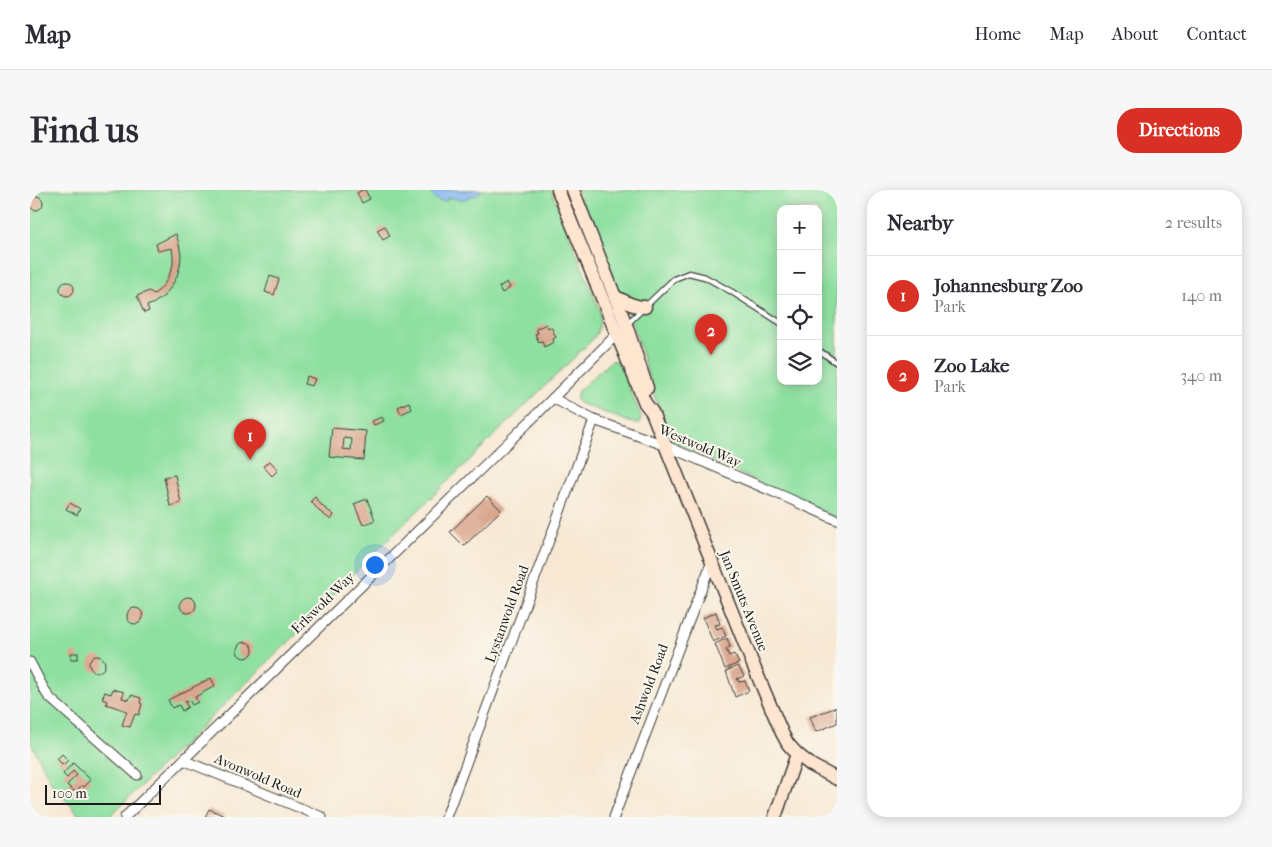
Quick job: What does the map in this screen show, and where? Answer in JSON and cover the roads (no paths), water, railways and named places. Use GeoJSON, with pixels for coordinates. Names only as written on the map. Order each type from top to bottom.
{"type":"FeatureCollection","features":[{"type":"Feature","properties":{"kind":"main road","name":"Jan Smuts Avenue"},"geometry":{"type":"LineString","coordinates":[[558,190],[645,403],[652,412]]}},
{"type":"Feature","properties":{"kind":"main road","name":"Jan Smuts Avenue"},"geometry":{"type":"LineString","coordinates":[[573,190],[626,325],[664,445],[780,729],[788,744],[797,754],[811,765],[837,779]]}},
{"type":"Feature","properties":{"kind":"main road"},"geometry":{"type":"LineString","coordinates":[[616,297],[629,304],[645,307]]}},
{"type":"Feature","properties":{"kind":"main road"},"geometry":{"type":"LineString","coordinates":[[775,817],[797,754]]}},
{"type":"Feature","properties":{"kind":"main road"},"geometry":{"type":"LineString","coordinates":[[790,775],[797,770],[811,765]]}},
{"type":"Feature","properties":{"kind":"street","name":"Erlswold Way"},"geometry":{"type":"LineString","coordinates":[[125,817],[626,325]]}},
{"type":"Feature","properties":{"kind":"street","name":"Westwold Way"},"geometry":{"type":"LineString","coordinates":[[553,398],[594,420],[664,445],[837,520]]}},
{"type":"Feature","properties":{"kind":"street","name":"Lystanwold Road"},"geometry":{"type":"LineString","coordinates":[[446,817],[594,420]]}},
{"type":"Feature","properties":{"kind":"street","name":"Ashwold Road"},"geometry":{"type":"LineString","coordinates":[[614,817],[712,561]]}},
{"type":"Feature","properties":{"kind":"street"},"geometry":{"type":"LineString","coordinates":[[30,662],[46,693],[137,775]]}},
{"type":"Feature","properties":{"kind":"street","name":"Avonwold Road"},"geometry":{"type":"LineString","coordinates":[[183,760],[322,817]]}},
{"type":"Feature","properties":{"kind":"lane"},"geometry":{"type":"LineString","coordinates":[[626,325],[674,279],[690,273],[704,277],[777,320]]}},
{"type":"Feature","properties":{"kind":"lane"},"geometry":{"type":"LineString","coordinates":[[822,353],[837,363]]}},
{"type":"Feature","properties":{"kind":"water"},"geometry":{"type":"Polygon","coordinates":[[[430,190],[482,190],[476,196],[473,195],[462,200],[450,197],[444,202],[438,201],[430,190]]]}},
{"type":"Feature","properties":{"kind":"place","name":"Zoo Lake"},"geometry":{"type":"Point","coordinates":[711,355]}},
{"type":"Feature","properties":{"kind":"place","name":"Johannesburg Zoo"},"geometry":{"type":"Point","coordinates":[250,460]}}]}
